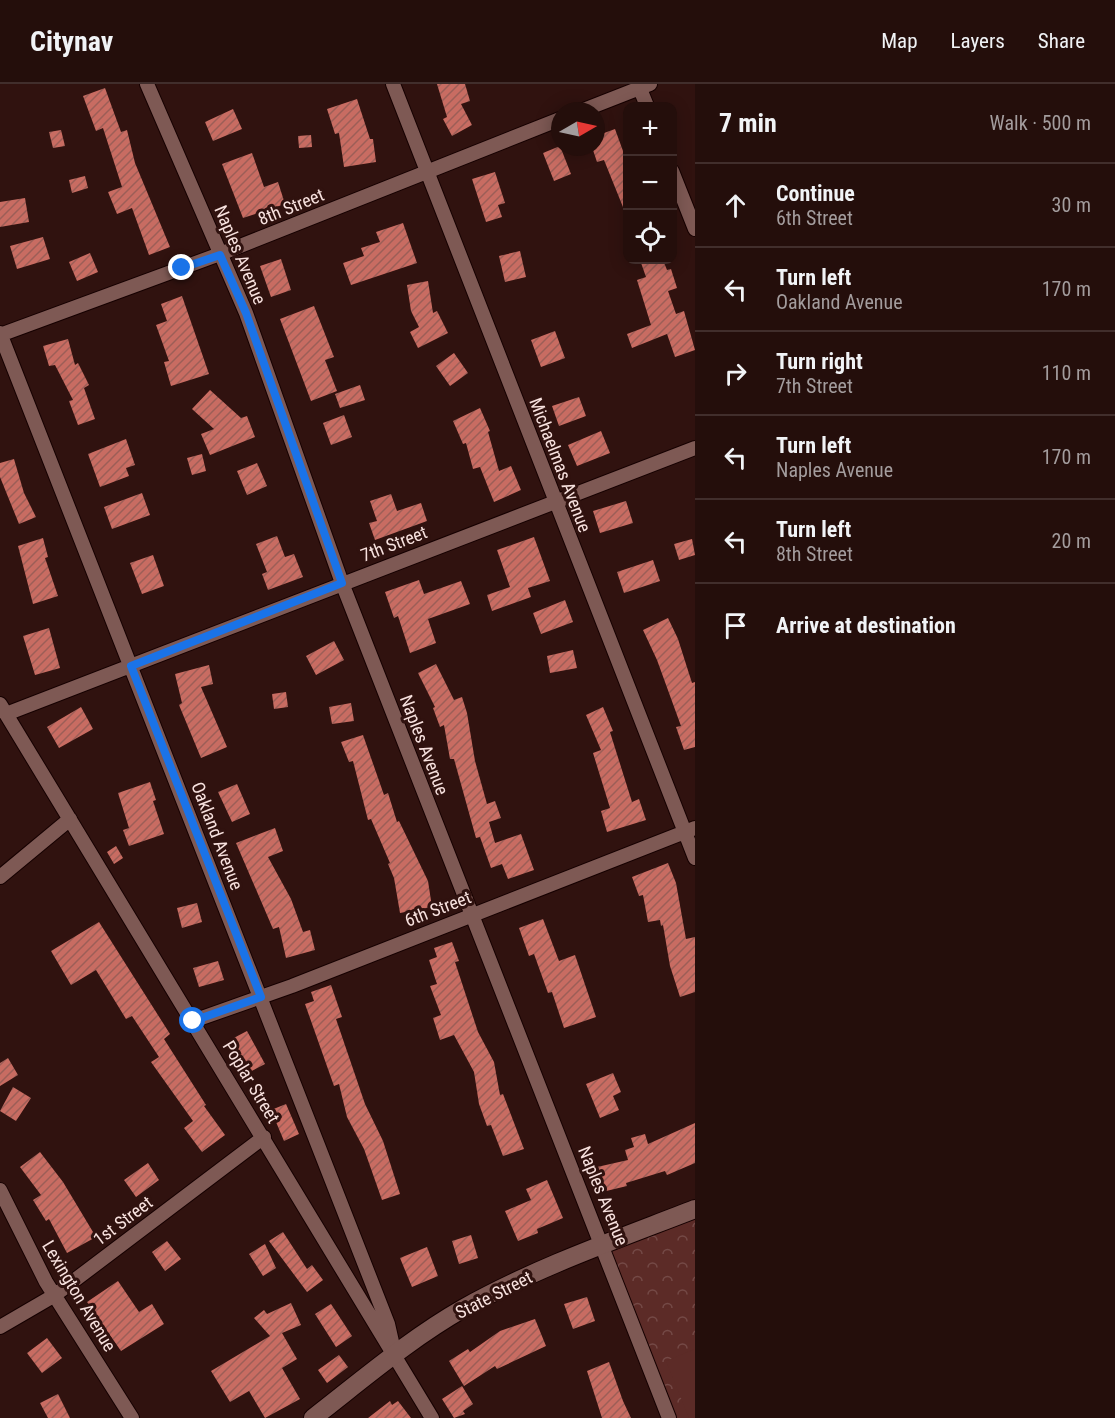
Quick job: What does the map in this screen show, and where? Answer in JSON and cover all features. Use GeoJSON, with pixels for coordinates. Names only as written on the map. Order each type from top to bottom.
{"type":"FeatureCollection","features":[{"type":"Feature","properties":{"kind":"main road","name":"State Street"},"geometry":{"type":"LineString","coordinates":[[313,1418],[395,1355],[463,1309],[603,1245],[695,1209]]}},
{"type":"Feature","properties":{"kind":"street","name":"Naples Avenue"},"geometry":{"type":"LineString","coordinates":[[147,84],[246,313],[342,583],[669,1418]]}},
{"type":"Feature","properties":{"kind":"street","name":"Michaelmas Avenue"},"geometry":{"type":"LineString","coordinates":[[393,84],[555,501],[690,830],[695,858]]}},
{"type":"Feature","properties":{"kind":"street"},"geometry":{"type":"LineString","coordinates":[[602,102],[643,85],[646,102]]}},
{"type":"Feature","properties":{"kind":"street","name":"8th Street"},"geometry":{"type":"LineString","coordinates":[[0,334],[220,255],[551,123]]}},
{"type":"Feature","properties":{"kind":"street"},"geometry":{"type":"LineString","coordinates":[[677,184],[695,229]]}},
{"type":"Feature","properties":{"kind":"street","name":"Oakland Avenue"},"geometry":{"type":"LineString","coordinates":[[0,334],[261,997],[318,1151],[388,1324],[395,1355]]}},
{"type":"Feature","properties":{"kind":"street","name":"7th Street"},"geometry":{"type":"LineString","coordinates":[[3,709],[131,666],[695,448]]}},
{"type":"Feature","properties":{"kind":"street","name":"Poplar Street"},"geometry":{"type":"LineString","coordinates":[[3,709],[432,1418]]}},
{"type":"Feature","properties":{"kind":"street"},"geometry":{"type":"LineString","coordinates":[[0,878],[70,819]]}},
{"type":"Feature","properties":{"kind":"street","name":"6th Street"},"geometry":{"type":"LineString","coordinates":[[193,1021],[261,997],[690,830]]}},
{"type":"Feature","properties":{"kind":"street","name":"1st Street"},"geometry":{"type":"LineString","coordinates":[[0,1327],[55,1295],[264,1137]]}},
{"type":"Feature","properties":{"kind":"street","name":"Lexington Avenue"},"geometry":{"type":"LineString","coordinates":[[0,1190],[55,1295],[132,1418]]}},
{"type":"Feature","properties":{"kind":"green space"},"geometry":{"type":"Polygon","coordinates":[[[695,1209],[695,1418],[669,1418],[603,1245],[695,1209]]]}},
{"type":"Feature","properties":{"kind":"green space"},"geometry":{"type":"Polygon","coordinates":[[[695,1349],[695,1418],[689,1418],[666,1361],[695,1349]]]}},
{"type":"Feature","properties":{"kind":"building"},"geometry":{"type":"Polygon","coordinates":[[[437,84],[465,84],[470,101],[461,104],[472,125],[452,136],[443,119],[447,117],[437,84]]]}},
{"type":"Feature","properties":{"kind":"building"},"geometry":{"type":"Polygon","coordinates":[[[105,88],[121,132],[127,130],[135,163],[170,247],[149,255],[132,208],[117,214],[108,192],[122,187],[103,128],[96,131],[83,96],[105,88]]]}},
{"type":"Feature","properties":{"kind":"building"},"geometry":{"type":"Polygon","coordinates":[[[357,99],[370,139],[373,139],[376,162],[344,167],[339,133],[335,134],[327,109],[357,99]]]}},
{"type":"Feature","properties":{"kind":"building"},"geometry":{"type":"Polygon","coordinates":[[[233,109],[242,129],[213,141],[205,122],[233,109]]]}},
{"type":"Feature","properties":{"kind":"building"},"geometry":{"type":"Polygon","coordinates":[[[615,129],[623,151],[623,207],[604,160],[597,162],[595,156],[605,156],[605,133],[615,129]]]}},
{"type":"Feature","properties":{"kind":"building"},"geometry":{"type":"Polygon","coordinates":[[[61,130],[65,146],[53,148],[49,132],[61,130]]]}},
{"type":"Feature","properties":{"kind":"building"},"geometry":{"type":"Polygon","coordinates":[[[311,135],[312,147],[299,148],[298,136],[311,135]]]}},
{"type":"Feature","properties":{"kind":"building"},"geometry":{"type":"Polygon","coordinates":[[[551,150],[551,156],[564,156],[571,174],[554,181],[543,153],[551,150]]]}},
{"type":"Feature","properties":{"kind":"building"},"geometry":{"type":"Polygon","coordinates":[[[252,153],[264,187],[278,182],[285,204],[243,218],[222,164],[252,153]]]}},
{"type":"Feature","properties":{"kind":"building"},"geometry":{"type":"Polygon","coordinates":[[[495,172],[505,203],[498,205],[502,217],[486,222],[472,179],[495,172]]]}},
{"type":"Feature","properties":{"kind":"building"},"geometry":{"type":"Polygon","coordinates":[[[85,176],[88,188],[72,193],[69,180],[85,176]]]}},
{"type":"Feature","properties":{"kind":"building"},"geometry":{"type":"Polygon","coordinates":[[[25,198],[29,222],[0,227],[0,202],[25,198]]]}},
{"type":"Feature","properties":{"kind":"building"},"geometry":{"type":"Polygon","coordinates":[[[403,223],[417,263],[351,285],[343,263],[364,256],[361,248],[380,242],[376,232],[403,223]]]}},
{"type":"Feature","properties":{"kind":"building"},"geometry":{"type":"Polygon","coordinates":[[[43,237],[50,259],[17,269],[10,246],[43,237]]]}},
{"type":"Feature","properties":{"kind":"building"},"geometry":{"type":"Polygon","coordinates":[[[520,251],[526,277],[505,282],[499,256],[520,251]]]}},
{"type":"Feature","properties":{"kind":"building"},"geometry":{"type":"Polygon","coordinates":[[[90,253],[98,272],[77,281],[69,262],[90,253]]]}},
{"type":"Feature","properties":{"kind":"building"},"geometry":{"type":"Polygon","coordinates":[[[281,259],[291,290],[271,297],[260,266],[281,259]]]}},
{"type":"Feature","properties":{"kind":"building"},"geometry":{"type":"Polygon","coordinates":[[[641,264],[665,264],[667,270],[671,269],[677,288],[668,291],[676,314],[684,311],[695,350],[675,357],[667,334],[632,348],[627,334],[651,325],[637,280],[646,277],[641,264]]]}},
{"type":"Feature","properties":{"kind":"building"},"geometry":{"type":"Polygon","coordinates":[[[428,281],[433,313],[437,311],[448,333],[418,348],[410,332],[419,327],[411,311],[407,285],[428,281]]]}},
{"type":"Feature","properties":{"kind":"building"},"geometry":{"type":"Polygon","coordinates":[[[182,296],[209,374],[171,386],[164,362],[169,361],[156,325],[167,321],[161,304],[182,296]]]}},
{"type":"Feature","properties":{"kind":"building"},"geometry":{"type":"Polygon","coordinates":[[[314,306],[334,357],[325,360],[337,391],[311,401],[280,319],[314,306]]]}},
{"type":"Feature","properties":{"kind":"building"},"geometry":{"type":"Polygon","coordinates":[[[555,331],[565,358],[541,367],[531,340],[555,331]]]}},
{"type":"Feature","properties":{"kind":"building"},"geometry":{"type":"Polygon","coordinates":[[[68,339],[75,365],[78,363],[89,385],[84,388],[95,419],[78,425],[69,401],[73,400],[55,365],[49,366],[43,346],[68,339]]]}},
{"type":"Feature","properties":{"kind":"building"},"geometry":{"type":"Polygon","coordinates":[[[454,353],[468,373],[450,386],[436,366],[454,353]]]}},
{"type":"Feature","properties":{"kind":"building"},"geometry":{"type":"Polygon","coordinates":[[[360,385],[365,400],[340,408],[335,394],[360,385]]]}},
{"type":"Feature","properties":{"kind":"building"},"geometry":{"type":"Polygon","coordinates":[[[210,390],[241,418],[247,416],[255,437],[210,455],[201,434],[214,429],[192,409],[210,390]]]}},
{"type":"Feature","properties":{"kind":"building"},"geometry":{"type":"Polygon","coordinates":[[[579,397],[586,416],[559,426],[552,406],[579,397]]]}},
{"type":"Feature","properties":{"kind":"building"},"geometry":{"type":"Polygon","coordinates":[[[480,408],[490,431],[488,432],[499,471],[511,466],[521,490],[494,502],[480,467],[473,469],[466,443],[463,444],[453,421],[480,408]]]}},
{"type":"Feature","properties":{"kind":"building"},"geometry":{"type":"Polygon","coordinates":[[[344,415],[352,437],[331,445],[323,423],[344,415]]]}},
{"type":"Feature","properties":{"kind":"building"},"geometry":{"type":"Polygon","coordinates":[[[601,431],[610,453],[577,466],[568,445],[601,431]]]}},
{"type":"Feature","properties":{"kind":"building"},"geometry":{"type":"Polygon","coordinates":[[[126,439],[135,465],[126,468],[129,476],[100,487],[88,454],[126,439]]]}},
{"type":"Feature","properties":{"kind":"building"},"geometry":{"type":"Polygon","coordinates":[[[202,454],[206,471],[192,475],[187,458],[202,454]]]}},
{"type":"Feature","properties":{"kind":"building"},"geometry":{"type":"Polygon","coordinates":[[[14,459],[24,493],[36,517],[19,524],[0,477],[0,463],[14,459]]]}},
{"type":"Feature","properties":{"kind":"building"},"geometry":{"type":"Polygon","coordinates":[[[257,463],[267,486],[247,495],[237,471],[257,463]]]}},
{"type":"Feature","properties":{"kind":"building"},"geometry":{"type":"Polygon","coordinates":[[[142,493],[150,515],[112,529],[104,507],[142,493]]]}},
{"type":"Feature","properties":{"kind":"building"},"geometry":{"type":"Polygon","coordinates":[[[391,494],[397,511],[421,503],[427,521],[375,540],[369,523],[377,521],[370,501],[391,494]]]}},
{"type":"Feature","properties":{"kind":"building"},"geometry":{"type":"Polygon","coordinates":[[[626,501],[633,523],[600,533],[593,511],[626,501]]]}},
{"type":"Feature","properties":{"kind":"building"},"geometry":{"type":"Polygon","coordinates":[[[277,536],[285,557],[294,554],[303,577],[268,590],[262,574],[267,572],[256,544],[277,536]]]}},
{"type":"Feature","properties":{"kind":"building"},"geometry":{"type":"Polygon","coordinates":[[[534,537],[550,581],[528,588],[531,597],[492,611],[487,595],[510,587],[497,550],[534,537]]]}},
{"type":"Feature","properties":{"kind":"building"},"geometry":{"type":"Polygon","coordinates":[[[43,538],[48,557],[45,558],[58,596],[33,604],[18,546],[43,538]]]}},
{"type":"Feature","properties":{"kind":"building"},"geometry":{"type":"Polygon","coordinates":[[[692,539],[695,555],[679,560],[674,544],[692,539]]]}},
{"type":"Feature","properties":{"kind":"building"},"geometry":{"type":"Polygon","coordinates":[[[153,555],[164,586],[142,594],[130,563],[153,555]]]}},
{"type":"Feature","properties":{"kind":"building"},"geometry":{"type":"Polygon","coordinates":[[[653,560],[660,581],[624,593],[617,572],[653,560]]]}},
{"type":"Feature","properties":{"kind":"building"},"geometry":{"type":"Polygon","coordinates":[[[419,580],[424,594],[461,581],[470,604],[428,619],[436,643],[410,653],[398,616],[394,618],[385,592],[419,580]]]}},
{"type":"Feature","properties":{"kind":"building"},"geometry":{"type":"Polygon","coordinates":[[[565,600],[573,622],[541,634],[533,613],[565,600]]]}},
{"type":"Feature","properties":{"kind":"building"},"geometry":{"type":"Polygon","coordinates":[[[668,618],[678,639],[692,683],[695,682],[695,747],[684,750],[676,727],[681,726],[657,660],[643,630],[668,618]]]}},
{"type":"Feature","properties":{"kind":"building"},"geometry":{"type":"Polygon","coordinates":[[[49,628],[60,668],[35,675],[23,636],[49,628]]]}},
{"type":"Feature","properties":{"kind":"building"},"geometry":{"type":"Polygon","coordinates":[[[334,641],[344,660],[316,675],[306,656],[334,641]]]}},
{"type":"Feature","properties":{"kind":"building"},"geometry":{"type":"Polygon","coordinates":[[[573,650],[577,668],[550,673],[547,656],[573,650]]]}},
{"type":"Feature","properties":{"kind":"building"},"geometry":{"type":"Polygon","coordinates":[[[436,664],[454,700],[462,697],[475,761],[487,804],[495,801],[501,818],[489,822],[495,843],[521,834],[534,870],[508,879],[502,864],[491,868],[480,837],[476,838],[454,759],[450,759],[444,725],[440,727],[433,708],[435,707],[418,673],[436,664]]]}},
{"type":"Feature","properties":{"kind":"building"},"geometry":{"type":"Polygon","coordinates":[[[209,665],[213,684],[201,687],[227,747],[201,758],[179,705],[182,703],[175,674],[209,665]]]}},
{"type":"Feature","properties":{"kind":"building"},"geometry":{"type":"Polygon","coordinates":[[[286,692],[288,707],[274,709],[272,694],[286,692]]]}},
{"type":"Feature","properties":{"kind":"building"},"geometry":{"type":"Polygon","coordinates":[[[351,703],[354,721],[332,724],[329,707],[351,703]]]}},
{"type":"Feature","properties":{"kind":"building"},"geometry":{"type":"Polygon","coordinates":[[[81,707],[93,729],[59,748],[47,727],[81,707]]]}},
{"type":"Feature","properties":{"kind":"building"},"geometry":{"type":"Polygon","coordinates":[[[603,707],[613,731],[610,732],[632,802],[639,799],[646,820],[607,832],[601,811],[610,808],[593,753],[601,750],[586,715],[603,707]]]}},
{"type":"Feature","properties":{"kind":"building"},"geometry":{"type":"Polygon","coordinates":[[[363,735],[384,795],[388,793],[397,822],[399,821],[428,881],[432,907],[400,913],[394,878],[388,864],[390,863],[371,819],[368,820],[353,761],[349,762],[341,742],[363,735]]]}},
{"type":"Feature","properties":{"kind":"building"},"geometry":{"type":"Polygon","coordinates":[[[150,782],[156,800],[153,801],[164,834],[129,846],[123,830],[129,828],[118,793],[150,782]]]}},
{"type":"Feature","properties":{"kind":"building"},"geometry":{"type":"Polygon","coordinates":[[[237,784],[250,814],[232,822],[218,792],[237,784]]]}},
{"type":"Feature","properties":{"kind":"building"},"geometry":{"type":"Polygon","coordinates":[[[275,828],[283,851],[268,857],[291,899],[303,932],[310,930],[315,950],[286,958],[279,927],[273,929],[236,843],[275,828]]]}},
{"type":"Feature","properties":{"kind":"building"},"geometry":{"type":"Polygon","coordinates":[[[116,846],[123,858],[114,864],[107,852],[116,846]]]}},
{"type":"Feature","properties":{"kind":"building"},"geometry":{"type":"Polygon","coordinates":[[[668,863],[676,883],[686,939],[695,937],[695,992],[680,997],[670,966],[663,925],[661,926],[660,920],[648,922],[643,895],[639,896],[632,877],[668,863]]]}},
{"type":"Feature","properties":{"kind":"building"},"geometry":{"type":"Polygon","coordinates":[[[197,903],[202,922],[182,928],[177,908],[197,903]]]}},
{"type":"Feature","properties":{"kind":"building"},"geometry":{"type":"Polygon","coordinates":[[[543,919],[559,961],[575,955],[596,1017],[564,1028],[552,992],[548,993],[534,954],[529,956],[519,928],[543,919]]]}},
{"type":"Feature","properties":{"kind":"building"},"geometry":{"type":"Polygon","coordinates":[[[99,922],[170,1034],[164,1039],[206,1105],[204,1106],[225,1135],[202,1152],[184,1128],[193,1121],[151,1062],[159,1057],[132,1016],[126,1019],[96,970],[71,985],[51,951],[99,922]]]}},
{"type":"Feature","properties":{"kind":"building"},"geometry":{"type":"Polygon","coordinates":[[[452,942],[459,961],[455,962],[478,1032],[494,1062],[500,1095],[503,1094],[524,1149],[503,1156],[491,1125],[487,1126],[479,1104],[474,1072],[454,1035],[440,1040],[433,1018],[441,1015],[430,986],[437,984],[429,960],[437,957],[434,948],[452,942]]]}},
{"type":"Feature","properties":{"kind":"building"},"geometry":{"type":"Polygon","coordinates":[[[218,961],[224,980],[199,987],[193,968],[218,961]]]}},
{"type":"Feature","properties":{"kind":"building"},"geometry":{"type":"Polygon","coordinates":[[[331,985],[342,1017],[336,1019],[365,1104],[383,1141],[400,1194],[382,1200],[364,1149],[347,1117],[339,1084],[334,1086],[305,1004],[314,1001],[311,992],[331,985]]]}},
{"type":"Feature","properties":{"kind":"building"},"geometry":{"type":"Polygon","coordinates":[[[247,1031],[265,1064],[244,1075],[226,1042],[247,1031]]]}},
{"type":"Feature","properties":{"kind":"building"},"geometry":{"type":"Polygon","coordinates":[[[8,1058],[18,1075],[0,1086],[0,1063],[8,1058]]]}},
{"type":"Feature","properties":{"kind":"building"},"geometry":{"type":"Polygon","coordinates":[[[613,1073],[621,1092],[613,1096],[619,1110],[600,1118],[586,1084],[613,1073]]]}},
{"type":"Feature","properties":{"kind":"building"},"geometry":{"type":"Polygon","coordinates":[[[13,1087],[31,1098],[16,1121],[0,1111],[13,1087]]]}},
{"type":"Feature","properties":{"kind":"building"},"geometry":{"type":"Polygon","coordinates":[[[286,1104],[299,1134],[284,1141],[271,1110],[286,1104]]]}},
{"type":"Feature","properties":{"kind":"building"},"geometry":{"type":"Polygon","coordinates":[[[695,1123],[695,1163],[667,1175],[665,1171],[626,1183],[627,1186],[602,1192],[597,1167],[628,1160],[625,1150],[634,1147],[631,1138],[645,1134],[648,1144],[695,1123]]]}},
{"type":"Feature","properties":{"kind":"building"},"geometry":{"type":"Polygon","coordinates":[[[40,1152],[63,1182],[96,1237],[67,1253],[49,1219],[46,1221],[33,1200],[41,1195],[20,1167],[40,1152]]]}},
{"type":"Feature","properties":{"kind":"building"},"geometry":{"type":"Polygon","coordinates":[[[148,1163],[159,1180],[136,1197],[124,1180],[148,1163]]]}},
{"type":"Feature","properties":{"kind":"building"},"geometry":{"type":"Polygon","coordinates":[[[547,1180],[563,1218],[537,1229],[538,1233],[518,1241],[505,1211],[531,1200],[526,1189],[547,1180]]]}},
{"type":"Feature","properties":{"kind":"building"},"geometry":{"type":"Polygon","coordinates":[[[283,1232],[307,1269],[312,1265],[323,1280],[307,1292],[269,1241],[283,1232]]]}},
{"type":"Feature","properties":{"kind":"building"},"geometry":{"type":"Polygon","coordinates":[[[471,1235],[478,1258],[459,1264],[452,1241],[471,1235]]]}},
{"type":"Feature","properties":{"kind":"building"},"geometry":{"type":"Polygon","coordinates":[[[167,1241],[181,1259],[165,1271],[152,1252],[167,1241]]]}},
{"type":"Feature","properties":{"kind":"building"},"geometry":{"type":"Polygon","coordinates":[[[265,1244],[276,1268],[263,1276],[249,1254],[265,1244]]]}},
{"type":"Feature","properties":{"kind":"building"},"geometry":{"type":"Polygon","coordinates":[[[427,1247],[438,1276],[412,1287],[400,1258],[427,1247]]]}},
{"type":"Feature","properties":{"kind":"building"},"geometry":{"type":"Polygon","coordinates":[[[118,1281],[139,1312],[152,1304],[164,1324],[121,1351],[87,1302],[118,1281]]]}},
{"type":"Feature","properties":{"kind":"building"},"geometry":{"type":"Polygon","coordinates":[[[587,1297],[595,1321],[573,1329],[564,1304],[587,1297]]]}},
{"type":"Feature","properties":{"kind":"building"},"geometry":{"type":"Polygon","coordinates":[[[291,1303],[301,1325],[282,1333],[297,1359],[282,1368],[300,1399],[265,1418],[249,1391],[230,1402],[211,1371],[270,1336],[254,1318],[264,1310],[267,1314],[291,1303]]]}},
{"type":"Feature","properties":{"kind":"building"},"geometry":{"type":"Polygon","coordinates":[[[331,1304],[352,1336],[336,1347],[315,1314],[331,1304]]]}},
{"type":"Feature","properties":{"kind":"building"},"geometry":{"type":"Polygon","coordinates":[[[535,1319],[546,1346],[497,1369],[495,1366],[464,1386],[449,1361],[468,1349],[470,1352],[500,1331],[535,1319]]]}},
{"type":"Feature","properties":{"kind":"building"},"geometry":{"type":"Polygon","coordinates":[[[47,1338],[62,1358],[42,1373],[27,1353],[47,1338]]]}},
{"type":"Feature","properties":{"kind":"building"},"geometry":{"type":"Polygon","coordinates":[[[339,1355],[348,1367],[327,1383],[318,1370],[339,1355]]]}},
{"type":"Feature","properties":{"kind":"building"},"geometry":{"type":"Polygon","coordinates":[[[609,1362],[631,1418],[602,1418],[587,1371],[609,1362]]]}},
{"type":"Feature","properties":{"kind":"building"},"geometry":{"type":"Polygon","coordinates":[[[462,1386],[473,1404],[463,1411],[465,1414],[454,1418],[442,1399],[462,1386]]]}},
{"type":"Feature","properties":{"kind":"building"},"geometry":{"type":"Polygon","coordinates":[[[58,1394],[70,1418],[48,1418],[40,1403],[58,1394]]]}},
{"type":"Feature","properties":{"kind":"building"},"geometry":{"type":"Polygon","coordinates":[[[390,1401],[392,1405],[398,1401],[411,1418],[368,1418],[390,1401]]]}},
{"type":"Feature","properties":{"kind":"route"},"geometry":{"type":"LineString","coordinates":[[182,268],[220,255],[246,313],[342,583],[131,666],[261,997],[193,1021]]}}]}
